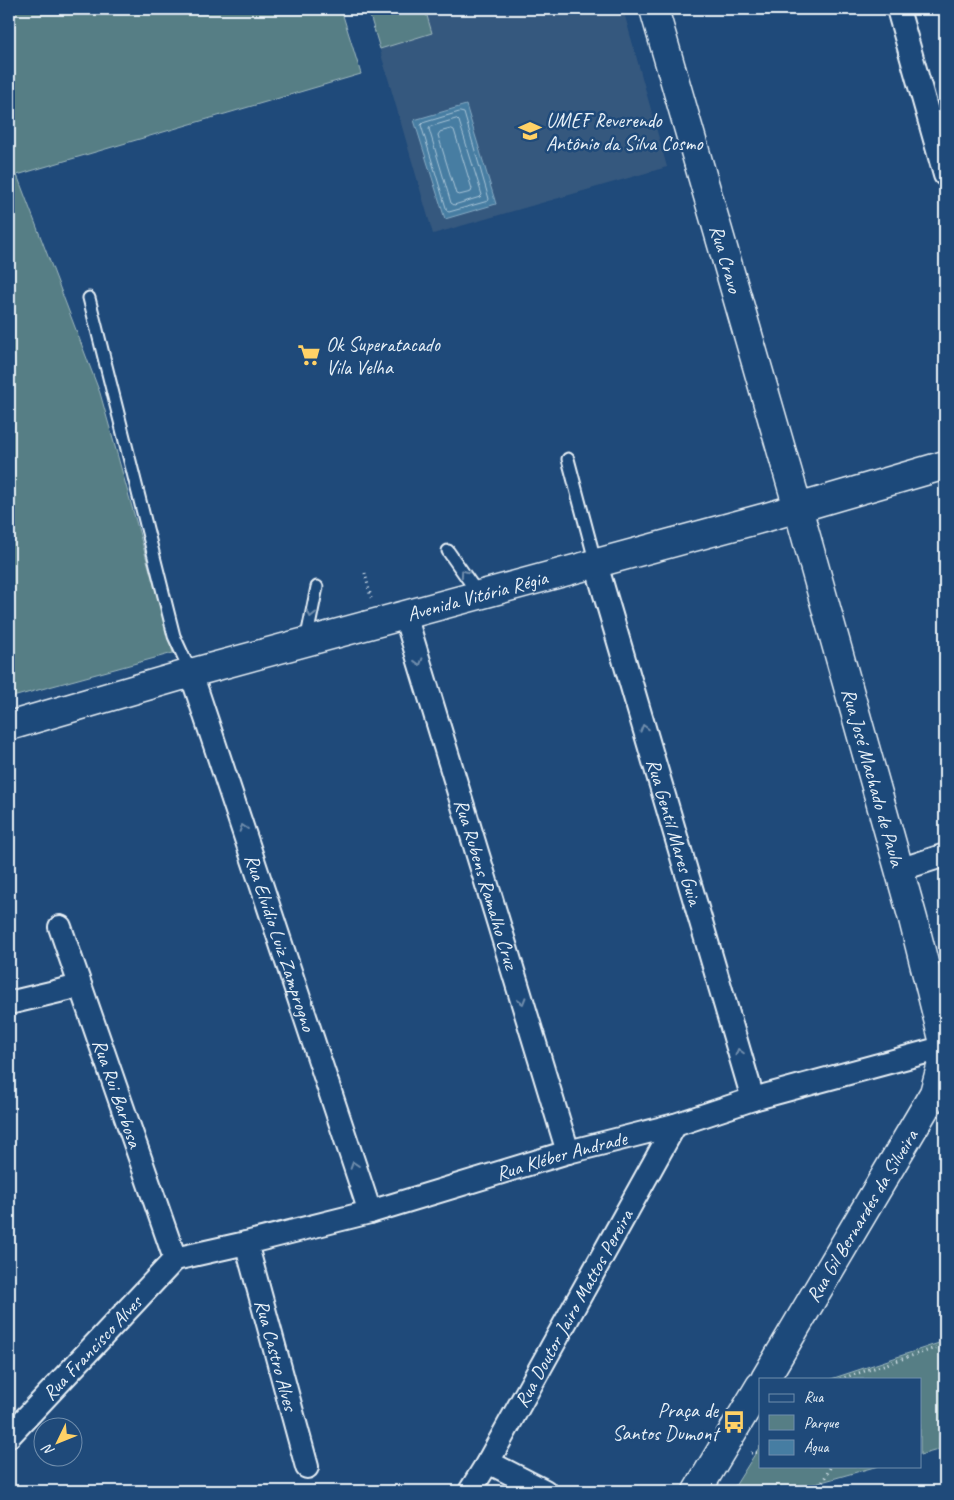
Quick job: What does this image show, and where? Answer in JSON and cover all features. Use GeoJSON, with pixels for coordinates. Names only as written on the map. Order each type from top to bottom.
{"type":"FeatureCollection","features":[{"type":"Feature","properties":{"kind":"street","name":"Rua Cravo"},"geometry":{"type":"LineString","coordinates":[[654,9],[798,508]]}},
{"type":"Feature","properties":{"kind":"street"},"geometry":{"type":"LineString","coordinates":[[898,9],[945,175]]}},
{"type":"Feature","properties":{"kind":"street","name":"Avenida Vitória Régia"},"geometry":{"type":"LineString","coordinates":[[9,726],[191,673],[596,564],[945,465]]}},
{"type":"Feature","properties":{"kind":"street","name":"Rua José Machado de Paula"},"geometry":{"type":"LineString","coordinates":[[798,508],[913,920],[945,1047]]}},
{"type":"Feature","properties":{"kind":"street","name":"Rua Gentil Mares Guia"},"geometry":{"type":"LineString","coordinates":[[596,564],[753,1099]]}},
{"type":"Feature","properties":{"kind":"street","name":"Rua Rubens Ramalho Cruz"},"geometry":{"type":"LineString","coordinates":[[405,615],[568,1152]]}},
{"type":"Feature","properties":{"kind":"street","name":"Rua Elvídio Luiz Zamprogno"},"geometry":{"type":"LineString","coordinates":[[191,673],[370,1212]]}},
{"type":"Feature","properties":{"kind":"street"},"geometry":{"type":"LineString","coordinates":[[899,870],[945,856]]}},
{"type":"Feature","properties":{"kind":"street","name":"Rua Rui Barbosa"},"geometry":{"type":"LineString","coordinates":[[60,927],[175,1259]]}},
{"type":"Feature","properties":{"kind":"street"},"geometry":{"type":"LineString","coordinates":[[9,1003],[80,986]]}},
{"type":"Feature","properties":{"kind":"street","name":"Rua Kléber Andrade"},"geometry":{"type":"LineString","coordinates":[[175,1259],[370,1212],[568,1152],[675,1125],[753,1099],[945,1047]]}},
{"type":"Feature","properties":{"kind":"street","name":"Rua Gil Bernardes da Silveira"},"geometry":{"type":"LineString","coordinates":[[766,1378],[934,1093],[945,1047]]}},
{"type":"Feature","properties":{"kind":"street","name":"Rua Doutor Jairo Mattos Pereira"},"geometry":{"type":"LineString","coordinates":[[470,1491],[488,1462],[675,1125]]}},
{"type":"Feature","properties":{"kind":"street","name":"Rua Castro Alves"},"geometry":{"type":"LineString","coordinates":[[246,1243],[307,1467]]}},
{"type":"Feature","properties":{"kind":"street","name":"Rua Francisco Alves"},"geometry":{"type":"LineString","coordinates":[[9,1436],[175,1259]]}},
{"type":"Feature","properties":{"kind":"street"},"geometry":{"type":"LineString","coordinates":[[697,1491],[759,1388]]}},
{"type":"Feature","properties":{"kind":"street"},"geometry":{"type":"LineString","coordinates":[[488,1462],[545,1491]]}},
{"type":"Feature","properties":{"kind":"lane"},"geometry":{"type":"LineString","coordinates":[[90,298],[174,636],[191,673]]}},
{"type":"Feature","properties":{"kind":"lane"},"geometry":{"type":"LineString","coordinates":[[568,459],[596,564]]}},
{"type":"Feature","properties":{"kind":"lane"},"geometry":{"type":"LineString","coordinates":[[448,551],[479,595]]}},
{"type":"Feature","properties":{"kind":"lane"},"geometry":{"type":"LineString","coordinates":[[306,642],[317,587]]}},
{"type":"Feature","properties":{"kind":"path"},"geometry":{"type":"LineString","coordinates":[[843,1378],[945,1345]]}},
{"type":"Feature","properties":{"kind":"path"},"geometry":{"type":"LineString","coordinates":[[818,1491],[830,1468]]}},
{"type":"Feature","properties":{"kind":"shaded area","name":"UMEF Reverendo Antônio da Silva Cosmo"},"geometry":{"type":"Polygon","coordinates":[[[368,9],[623,9],[667,167],[433,234],[368,9]]]}},
{"type":"Feature","properties":{"kind":"green space"},"geometry":{"type":"Polygon","coordinates":[[[9,9],[341,9],[361,74],[17,175],[100,393],[173,653],[9,698],[9,9]]]}},
{"type":"Feature","properties":{"kind":"green space"},"geometry":{"type":"Polygon","coordinates":[[[368,9],[425,9],[432,33],[380,49],[368,9]]]}},
{"type":"Feature","properties":{"kind":"green space"},"geometry":{"type":"Polygon","coordinates":[[[945,1341],[945,1448],[922,1454],[922,1378],[834,1378],[945,1341]]]}},
{"type":"Feature","properties":{"kind":"green space"},"geometry":{"type":"Polygon","coordinates":[[[759,1448],[759,1468],[871,1468],[790,1491],[732,1491],[759,1448]]]}},
{"type":"Feature","properties":{"kind":"water"},"geometry":{"type":"Polygon","coordinates":[[[466,105],[496,204],[445,219],[414,120],[466,105]]]}},
{"type":"Feature","properties":{"kind":"place","name":"UMEF Reverendo Antônio da Silva Cosmo"},"geometry":{"type":"Point","coordinates":[530,131]}},
{"type":"Feature","properties":{"kind":"place","name":"Ok Superatacado Vila Velha"},"geometry":{"type":"Point","coordinates":[309,355]}},
{"type":"Feature","properties":{"kind":"place","name":"Praça de Santos Dumont"},"geometry":{"type":"Point","coordinates":[734,1422]}}]}
